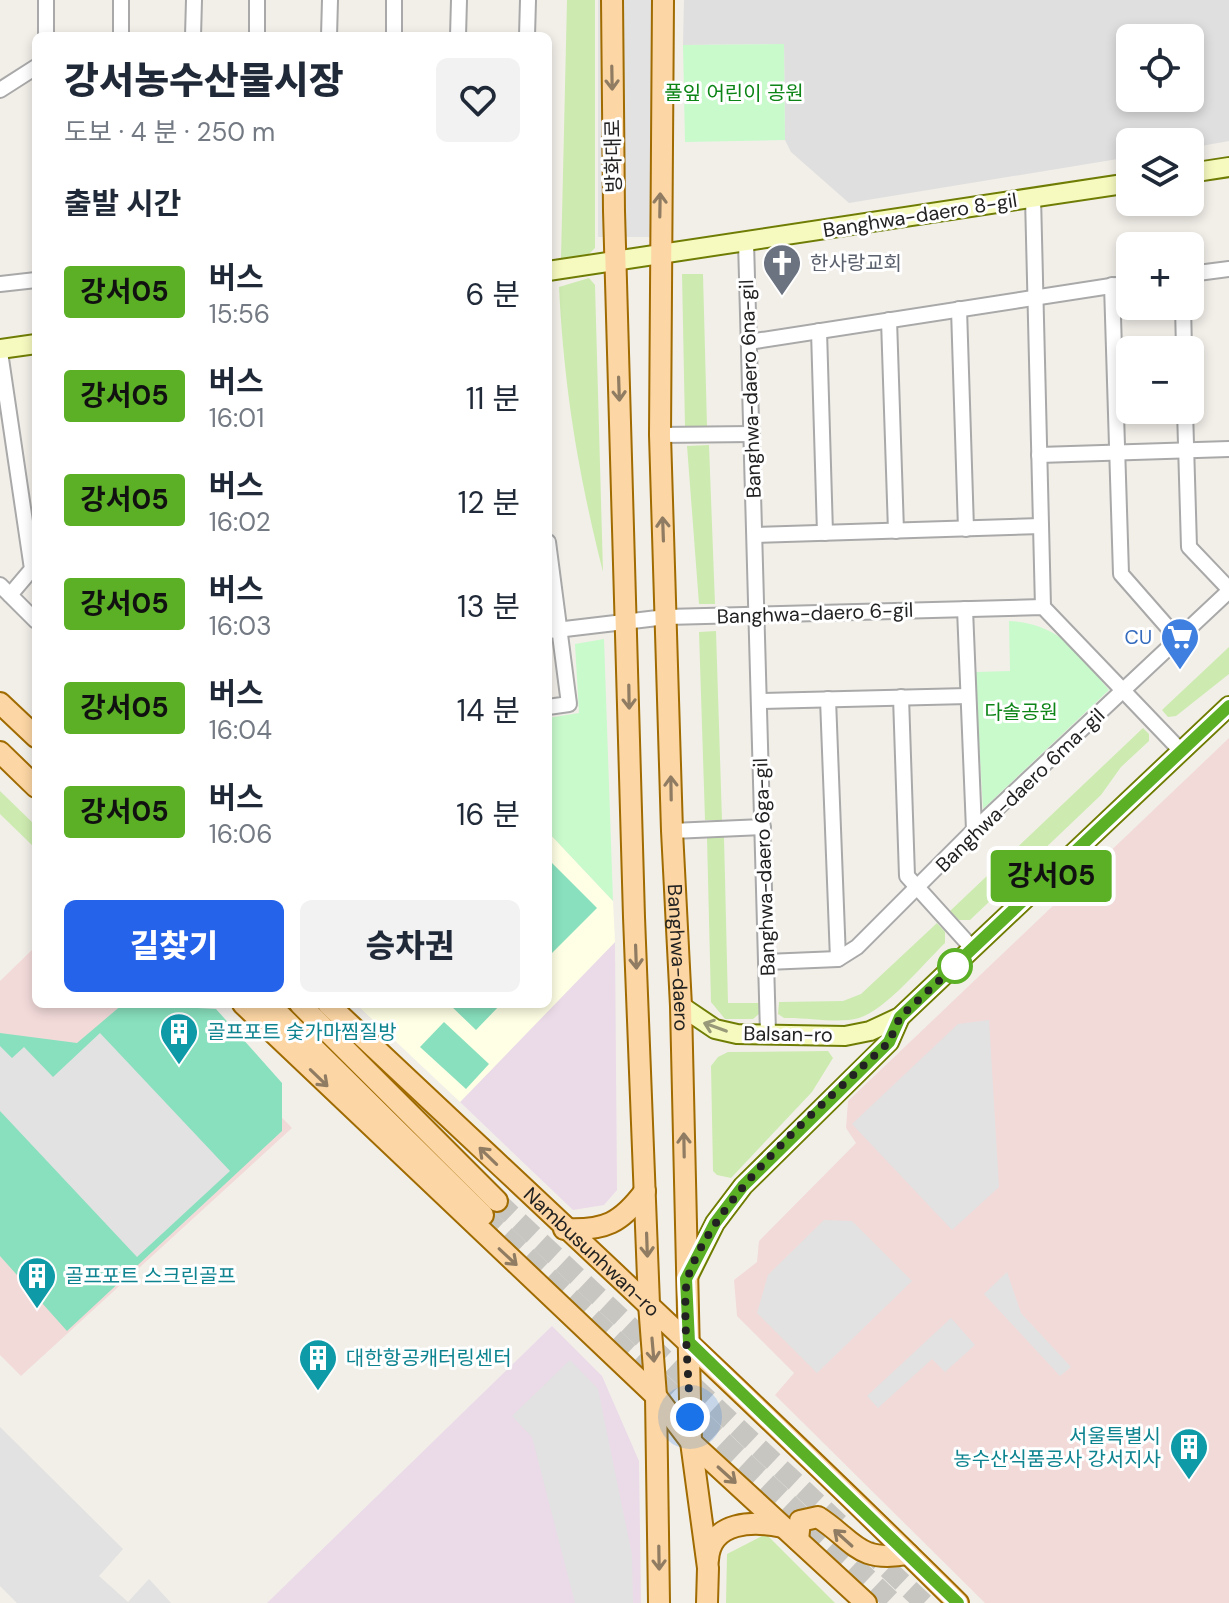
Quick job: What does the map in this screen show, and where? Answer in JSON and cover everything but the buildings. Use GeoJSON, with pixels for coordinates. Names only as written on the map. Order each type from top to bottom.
{"type":"FeatureCollection","features":[{"type":"Feature","properties":{"kind":"main road","name":"방화대로"},"geometry":{"type":"LineString","coordinates":[[612,0],[617,311]]}},
{"type":"Feature","properties":{"kind":"main road"},"geometry":{"type":"LineString","coordinates":[[659,256],[663,0]]}},
{"type":"Feature","properties":{"kind":"main road","name":"Banghwa-daero"},"geometry":{"type":"LineString","coordinates":[[659,256],[660,435],[672,831],[681,1006],[691,1442],[708,1568],[707,1603]]}},
{"type":"Feature","properties":{"kind":"main road","name":"Banghwa-daero"},"geometry":{"type":"LineString","coordinates":[[617,311],[649,1304],[656,1396],[659,1603]]}},
{"type":"Feature","properties":{"kind":"main road"},"geometry":{"type":"LineString","coordinates":[[0,703],[32,733]]}},
{"type":"Feature","properties":{"kind":"main road"},"geometry":{"type":"LineString","coordinates":[[0,752],[32,783]]}},
{"type":"Feature","properties":{"kind":"main road"},"geometry":{"type":"LineString","coordinates":[[247,1008],[656,1396],[691,1442],[866,1603]]}},
{"type":"Feature","properties":{"kind":"main road","name":"Nambusunhwan-ro"},"geometry":{"type":"LineString","coordinates":[[273,1008],[490,1208],[304,1008]]}},
{"type":"Feature","properties":{"kind":"main road","name":"Nambusunhwan-ro"},"geometry":{"type":"LineString","coordinates":[[332,1008],[564,1229],[689,1342],[958,1603]]}},
{"type":"Feature","properties":{"kind":"main road"},"geometry":{"type":"LineString","coordinates":[[564,1229],[605,1227],[628,1214],[645,1191]]}},
{"type":"Feature","properties":{"kind":"main road"},"geometry":{"type":"LineString","coordinates":[[791,1533],[800,1521],[818,1517],[866,1555],[885,1558],[908,1554]]}},
{"type":"Feature","properties":{"kind":"main road"},"geometry":{"type":"LineString","coordinates":[[708,1568],[708,1550],[721,1534],[738,1524],[754,1521],[791,1533]]}},
{"type":"Feature","properties":{"kind":"street"},"geometry":{"type":"LineString","coordinates":[[46,0],[46,32]]}},
{"type":"Feature","properties":{"kind":"street"},"geometry":{"type":"LineString","coordinates":[[121,0],[121,32]]}},
{"type":"Feature","properties":{"kind":"street"},"geometry":{"type":"LineString","coordinates":[[193,32],[194,0]]}},
{"type":"Feature","properties":{"kind":"street"},"geometry":{"type":"LineString","coordinates":[[257,0],[257,32]]}},
{"type":"Feature","properties":{"kind":"street"},"geometry":{"type":"LineString","coordinates":[[329,32],[330,0]]}},
{"type":"Feature","properties":{"kind":"street"},"geometry":{"type":"LineString","coordinates":[[394,0],[394,32]]}},
{"type":"Feature","properties":{"kind":"street"},"geometry":{"type":"LineString","coordinates":[[458,32],[459,0]]}},
{"type":"Feature","properties":{"kind":"street"},"geometry":{"type":"LineString","coordinates":[[527,32],[528,0]]}},
{"type":"Feature","properties":{"kind":"street"},"geometry":{"type":"LineString","coordinates":[[0,90],[32,70]]}},
{"type":"Feature","properties":{"kind":"street"},"geometry":{"type":"LineString","coordinates":[[1204,171],[1229,167]]}},
{"type":"Feature","properties":{"kind":"street","name":"Banghwa-daero 8-gil"},"geometry":{"type":"LineString","coordinates":[[552,270],[1116,185]]}},
{"type":"Feature","properties":{"kind":"street"},"geometry":{"type":"LineString","coordinates":[[1033,197],[1043,607],[1182,752]]}},
{"type":"Feature","properties":{"kind":"street","name":"Banghwa-daero 6na-gil"},"geometry":{"type":"LineString","coordinates":[[746,242],[757,615]]}},
{"type":"Feature","properties":{"kind":"street"},"geometry":{"type":"LineString","coordinates":[[1204,272],[1229,269]]}},
{"type":"Feature","properties":{"kind":"street"},"geometry":{"type":"LineString","coordinates":[[0,284],[32,280]]}},
{"type":"Feature","properties":{"kind":"street"},"geometry":{"type":"LineString","coordinates":[[1112,285],[1121,574],[1178,639]]}},
{"type":"Feature","properties":{"kind":"street"},"geometry":{"type":"LineString","coordinates":[[749,342],[1116,285]]}},
{"type":"Feature","properties":{"kind":"street"},"geometry":{"type":"LineString","coordinates":[[959,309],[966,529]]}},
{"type":"Feature","properties":{"kind":"street"},"geometry":{"type":"LineString","coordinates":[[889,320],[896,531]]}},
{"type":"Feature","properties":{"kind":"street"},"geometry":{"type":"LineString","coordinates":[[819,331],[825,533]]}},
{"type":"Feature","properties":{"kind":"street"},"geometry":{"type":"LineString","coordinates":[[32,345],[0,351],[32,569],[5,590],[32,617]]}},
{"type":"Feature","properties":{"kind":"street"},"geometry":{"type":"LineString","coordinates":[[1185,424],[1189,547],[1229,590]]}},
{"type":"Feature","properties":{"kind":"street"},"geometry":{"type":"LineString","coordinates":[[660,435],[752,434]]}},
{"type":"Feature","properties":{"kind":"street"},"geometry":{"type":"LineString","coordinates":[[1039,455],[1229,449]]}},
{"type":"Feature","properties":{"kind":"street"},"geometry":{"type":"LineString","coordinates":[[755,535],[1041,526]]}},
{"type":"Feature","properties":{"kind":"street","name":"Banghwa-daero 6ma-gil"},"geometry":{"type":"LineString","coordinates":[[838,959],[873,932],[974,830],[1229,590]]}},
{"type":"Feature","properties":{"kind":"street"},"geometry":{"type":"LineString","coordinates":[[552,601],[554,630],[569,704],[552,706]]}},
{"type":"Feature","properties":{"kind":"street","name":"Banghwa-daero 6-gil"},"geometry":{"type":"LineString","coordinates":[[554,630],[627,619],[666,617],[1043,607]]}},
{"type":"Feature","properties":{"kind":"street"},"geometry":{"type":"LineString","coordinates":[[965,609],[974,830]]}},
{"type":"Feature","properties":{"kind":"street","name":"Banghwa-daero 6ga-gil"},"geometry":{"type":"LineString","coordinates":[[757,615],[768,1033]]}},
{"type":"Feature","properties":{"kind":"street"},"geometry":{"type":"LineString","coordinates":[[759,701],[968,696]]}},
{"type":"Feature","properties":{"kind":"street","name":"Banghwa-daero 6ma-gil"},"geometry":{"type":"LineString","coordinates":[[901,697],[907,876],[918,888]]}},
{"type":"Feature","properties":{"kind":"street"},"geometry":{"type":"LineString","coordinates":[[766,962],[838,959],[828,699]]}},
{"type":"Feature","properties":{"kind":"street","name":"Balsan-ro"},"geometry":{"type":"LineString","coordinates":[[681,1006],[715,1029],[737,1034],[845,1036],[870,1031],[900,1017],[1229,706]]}},
{"type":"Feature","properties":{"kind":"street"},"geometry":{"type":"LineString","coordinates":[[672,831],[763,827]]}},
{"type":"Feature","properties":{"kind":"street"},"geometry":{"type":"LineString","coordinates":[[918,888],[973,949]]}},
{"type":"Feature","properties":{"kind":"street","name":"Balsan-ro"},"geometry":{"type":"LineString","coordinates":[[686,1279],[715,1223],[743,1186],[889,1042],[900,1017]]}},
{"type":"Feature","properties":{"kind":"shaded area"},"geometry":{"type":"Polygon","coordinates":[[[598,0],[673,0],[673,237],[598,237],[598,0]]]}},
{"type":"Feature","properties":{"kind":"shaded area"},"geometry":{"type":"Polygon","coordinates":[[[684,0],[1229,0],[1229,141],[1204,145],[1204,128],[1116,128],[1116,159],[849,203],[791,152],[785,140],[784,44],[683,45],[684,0]]]}},
{"type":"Feature","properties":{"kind":"shaded area"},"geometry":{"type":"Polygon","coordinates":[[[1229,738],[1229,1603],[985,1603],[775,1395],[794,1373],[737,1316],[734,1280],[757,1262],[759,1241],[856,1143],[846,1128],[848,1101],[1229,738]]]}},
{"type":"Feature","properties":{"kind":"shaded area"},"geometry":{"type":"Polygon","coordinates":[[[552,836],[613,901],[615,942],[552,1007],[552,836]]]}},
{"type":"Feature","properties":{"kind":"shaded area"},"geometry":{"type":"Polygon","coordinates":[[[615,942],[617,1190],[604,1205],[573,1210],[460,1102],[615,942]]]}},
{"type":"Feature","properties":{"kind":"shaded area"},"geometry":{"type":"Polygon","coordinates":[[[32,950],[32,1008],[177,1008],[292,1128],[21,1376],[0,1355],[0,981],[32,950]]]}},
{"type":"Feature","properties":{"kind":"shaded area"},"geometry":{"type":"Polygon","coordinates":[[[360,1008],[551,1008],[460,1102],[360,1008]]]}},
{"type":"Feature","properties":{"kind":"shaded area"},"geometry":{"type":"Polygon","coordinates":[[[989,1020],[999,1187],[952,1230],[852,1124],[958,1024],[989,1020]]]}},
{"type":"Feature","properties":{"kind":"shaded area"},"geometry":{"type":"Polygon","coordinates":[[[100,1033],[230,1171],[137,1257],[0,1111],[0,1046],[12,1058],[24,1047],[53,1077],[100,1033]]]}},
{"type":"Feature","properties":{"kind":"shaded area"},"geometry":{"type":"Polygon","coordinates":[[[824,1220],[852,1221],[912,1281],[817,1373],[757,1313],[768,1275],[824,1220]]]}},
{"type":"Feature","properties":{"kind":"shaded area"},"geometry":{"type":"Polygon","coordinates":[[[1007,1272],[1021,1313],[1071,1367],[1060,1376],[984,1294],[1007,1272]]]}},
{"type":"Feature","properties":{"kind":"shaded area"},"geometry":{"type":"Polygon","coordinates":[[[951,1318],[975,1345],[945,1372],[932,1359],[878,1408],[867,1396],[951,1318]]]}},
{"type":"Feature","properties":{"kind":"shaded area"},"geometry":{"type":"Polygon","coordinates":[[[552,1326],[602,1376],[639,1461],[641,1603],[267,1603],[552,1326]]]}},
{"type":"Feature","properties":{"kind":"shaded area"},"geometry":{"type":"Polygon","coordinates":[[[570,1360],[598,1389],[632,1555],[633,1603],[575,1603],[532,1437],[512,1416],[570,1360]]]}},
{"type":"Feature","properties":{"kind":"shaded area"},"geometry":{"type":"Polygon","coordinates":[[[0,1427],[123,1549],[99,1576],[128,1602],[149,1579],[171,1603],[17,1603],[0,1586],[0,1427]]]}},
{"type":"Feature","properties":{"kind":"green space"},"geometry":{"type":"Polygon","coordinates":[[[567,0],[595,0],[595,248],[588,255],[561,259],[567,0]]]}},
{"type":"Feature","properties":{"kind":"green space","name":"풀잎 어린이 공원"},"geometry":{"type":"Polygon","coordinates":[[[784,44],[785,140],[685,142],[683,45],[784,44]]]}},
{"type":"Feature","properties":{"kind":"green space"},"geometry":{"type":"Polygon","coordinates":[[[682,274],[703,274],[707,426],[685,427],[682,274]]]}},
{"type":"Feature","properties":{"kind":"green space"},"geometry":{"type":"Polygon","coordinates":[[[589,278],[595,285],[603,572],[574,431],[564,361],[559,287],[589,278]]]}},
{"type":"Feature","properties":{"kind":"green space"},"geometry":{"type":"Polygon","coordinates":[[[709,445],[715,604],[699,604],[687,446],[709,445]]]}},
{"type":"Feature","properties":{"kind":"green space","name":"다솔공원"},"geometry":{"type":"Polygon","coordinates":[[[1009,621],[1027,623],[1055,634],[1077,653],[1109,690],[983,809],[975,672],[1010,671],[1009,621]]]}},
{"type":"Feature","properties":{"kind":"green space"},"geometry":{"type":"Polygon","coordinates":[[[716,631],[722,820],[705,820],[699,632],[716,631]]]}},
{"type":"Feature","properties":{"kind":"green space"},"geometry":{"type":"Polygon","coordinates":[[[604,639],[613,901],[552,836],[552,717],[579,713],[575,644],[604,639]]]}},
{"type":"Feature","properties":{"kind":"green space"},"geometry":{"type":"Polygon","coordinates":[[[1229,647],[1229,674],[1176,716],[1168,717],[1162,710],[1229,647]]]}},
{"type":"Feature","properties":{"kind":"green space"},"geometry":{"type":"Polygon","coordinates":[[[1143,728],[1149,734],[1149,741],[1121,767],[1101,795],[970,920],[959,920],[950,911],[1143,728]]]}},
{"type":"Feature","properties":{"kind":"green space"},"geometry":{"type":"Polygon","coordinates":[[[0,791],[32,822],[32,845],[0,814],[0,791]]]}},
{"type":"Feature","properties":{"kind":"green space"},"geometry":{"type":"Polygon","coordinates":[[[724,837],[728,1003],[759,1003],[759,1014],[753,1019],[725,1019],[711,1002],[707,838],[724,837]]]}},
{"type":"Feature","properties":{"kind":"green space"},"geometry":{"type":"Polygon","coordinates":[[[552,863],[597,908],[552,953],[552,863]]]}},
{"type":"Feature","properties":{"kind":"green space"},"geometry":{"type":"Polygon","coordinates":[[[937,923],[945,932],[945,943],[893,996],[870,1013],[841,1020],[784,1018],[778,1014],[779,1002],[843,1001],[861,994],[937,923]]]}},
{"type":"Feature","properties":{"kind":"green space"},"geometry":{"type":"Polygon","coordinates":[[[118,1008],[216,1009],[282,1083],[282,1131],[67,1331],[0,1256],[0,1033],[77,1043],[118,1008]]]}},
{"type":"Feature","properties":{"kind":"green space"},"geometry":{"type":"Polygon","coordinates":[[[453,1008],[497,1008],[476,1030],[453,1008]]]}},
{"type":"Feature","properties":{"kind":"green space"},"geometry":{"type":"Polygon","coordinates":[[[444,1022],[489,1064],[466,1089],[420,1047],[444,1022]]]}},
{"type":"Feature","properties":{"kind":"green space"},"geometry":{"type":"Polygon","coordinates":[[[828,1051],[833,1058],[812,1092],[731,1178],[717,1175],[713,1171],[711,1066],[718,1057],[728,1052],[828,1051]]]}},
{"type":"Feature","properties":{"kind":"green space"},"geometry":{"type":"Polygon","coordinates":[[[766,1534],[835,1603],[726,1603],[727,1554],[766,1534]]]}},
{"type":"Feature","properties":{"kind":"tunnel"},"geometry":{"type":"LineString","coordinates":[[497,1201],[842,1526]]}},
{"type":"Feature","properties":{"kind":"tunnel"},"geometry":{"type":"LineString","coordinates":[[483,1215],[894,1603]]}},
{"type":"Feature","properties":{"kind":"tunnel"},"geometry":{"type":"LineString","coordinates":[[866,1548],[924,1603]]}},
{"type":"Feature","properties":{"kind":"bus line","name":"강서05"},"geometry":{"type":"LineString","coordinates":[[958,1603],[689,1342],[686,1279],[715,1223],[743,1186],[889,1042],[900,1017],[1229,706]]}},
{"type":"Feature","properties":{"kind":"place","name":"한사랑교회"},"geometry":{"type":"Point","coordinates":[782,297]}},
{"type":"Feature","properties":{"kind":"place","name":"CU"},"geometry":{"type":"Point","coordinates":[1180,671]}},
{"type":"Feature","properties":{"kind":"place","name":"골프포트 숯가마찜질방"},"geometry":{"type":"Point","coordinates":[179,1066]}},
{"type":"Feature","properties":{"kind":"place","name":"골프포트 스크린골프"},"geometry":{"type":"Point","coordinates":[37,1310]}},
{"type":"Feature","properties":{"kind":"place","name":"대한항공캐터링센터"},"geometry":{"type":"Point","coordinates":[318,1392]}},
{"type":"Feature","properties":{"kind":"place","name":"서울특별시 농수산식품공사 강서지사"},"geometry":{"type":"Point","coordinates":[1189,1481]}},
{"type":"Feature","properties":{"kind":"route"},"geometry":{"type":"LineString","coordinates":[[690,1417],[686,1279],[715,1223],[743,1186],[889,1042],[900,1017],[955,966]]}}]}
